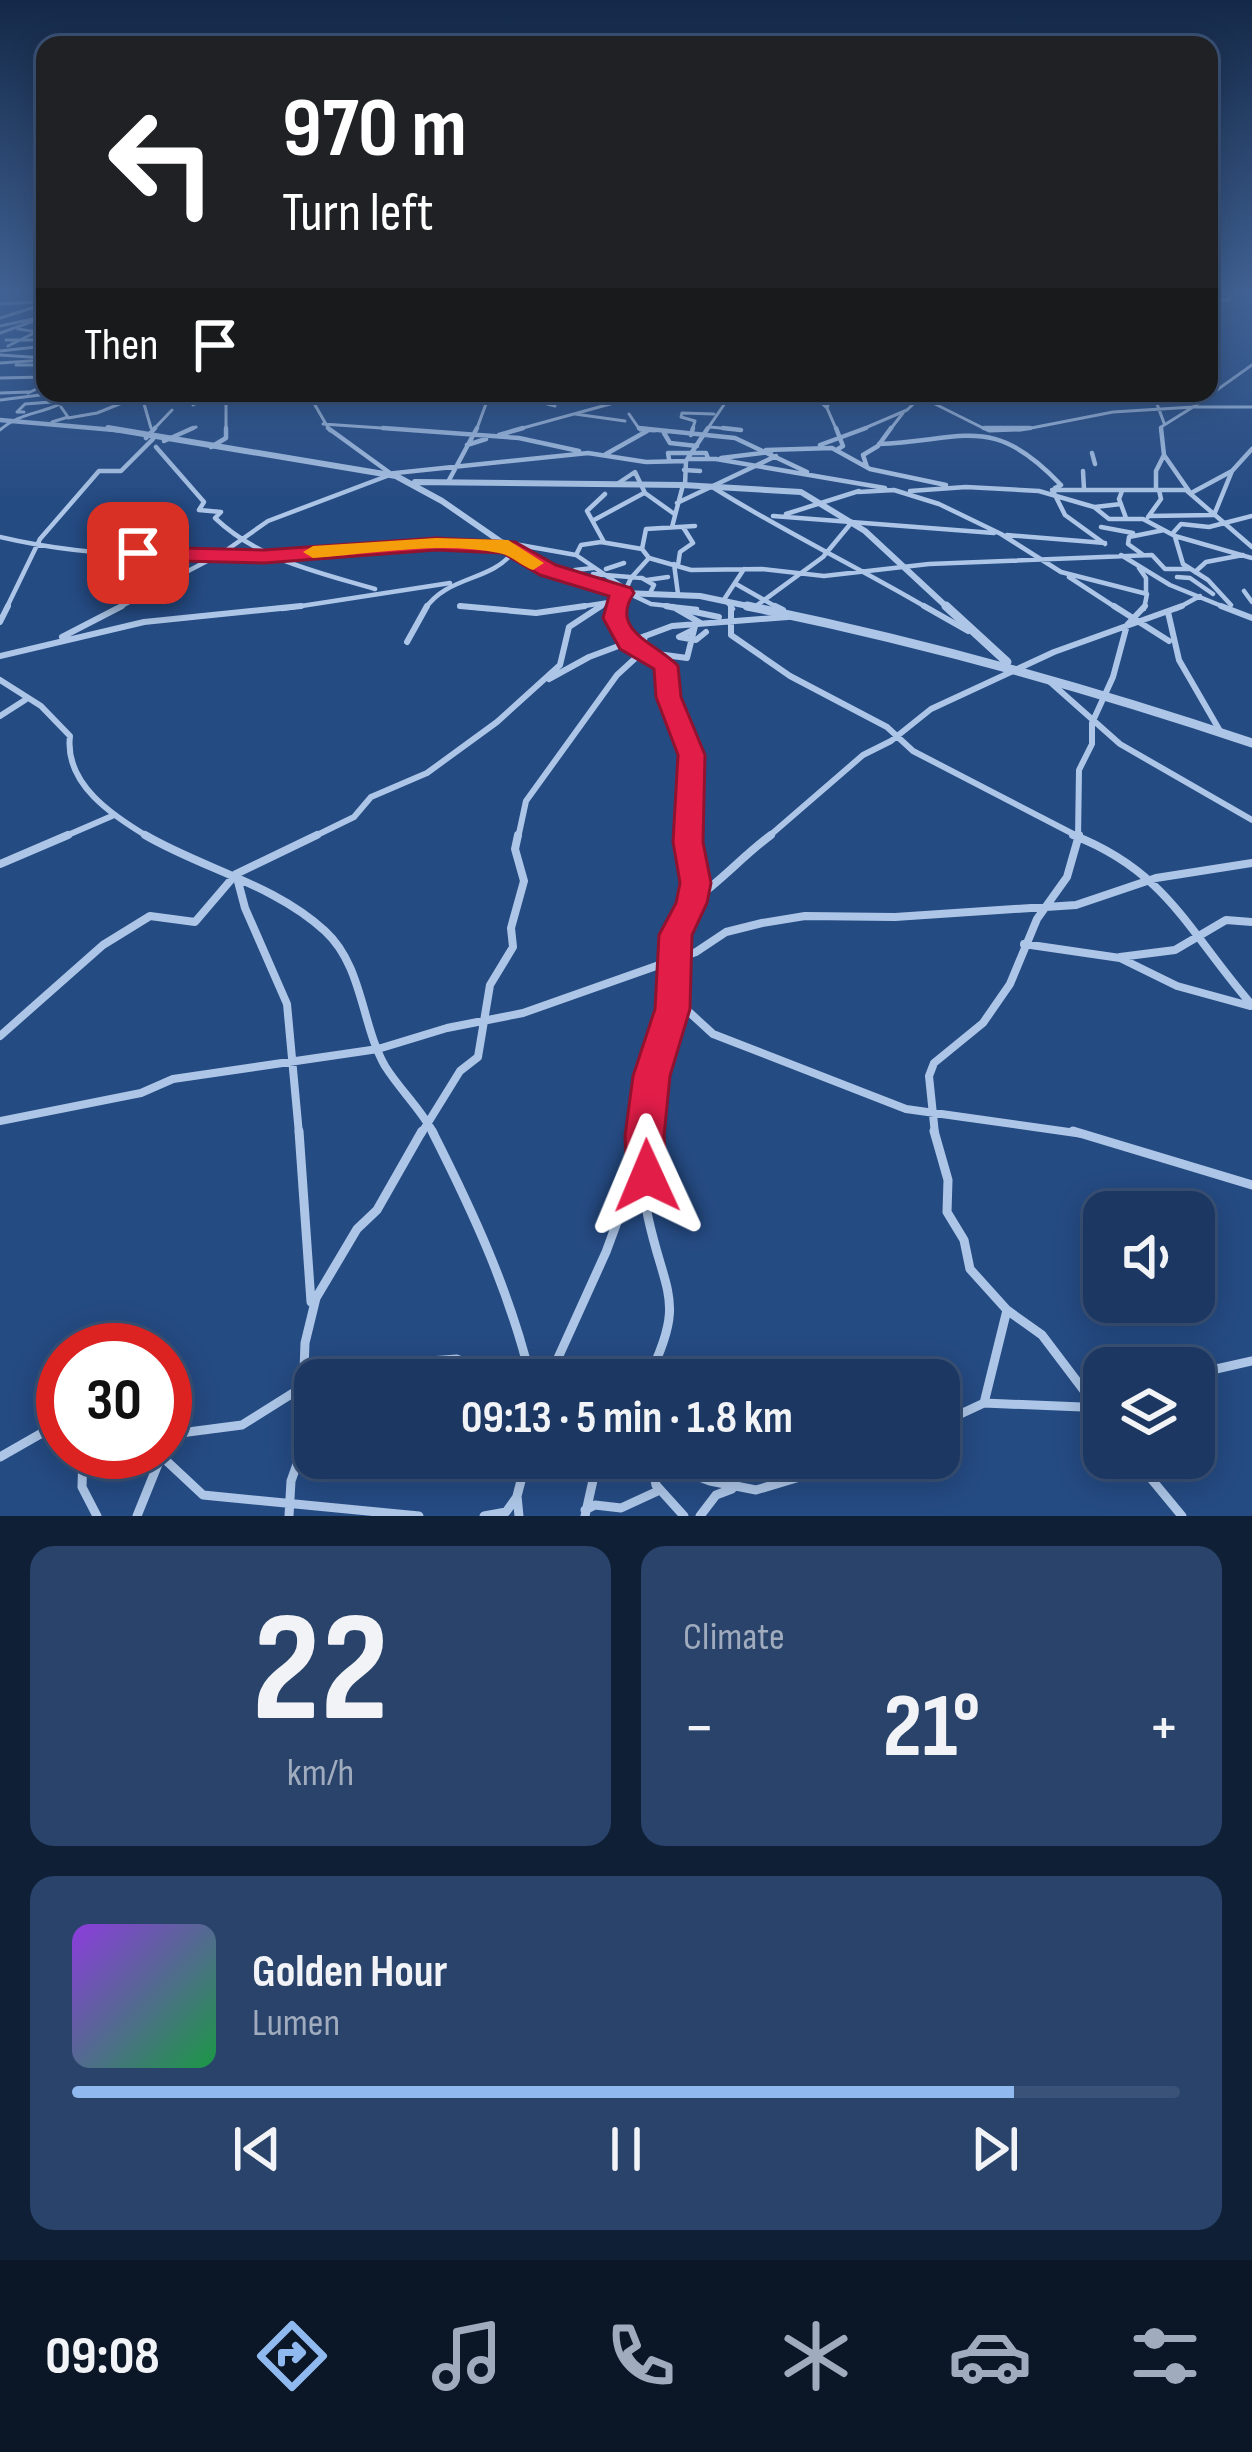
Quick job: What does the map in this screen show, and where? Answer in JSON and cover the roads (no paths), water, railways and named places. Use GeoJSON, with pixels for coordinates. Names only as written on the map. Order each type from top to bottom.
{"type":"FeatureCollection","features":[{"type":"Feature","properties":{"kind":"street"},"geometry":{"type":"LineString","coordinates":[[1218,389],[1252,365]]}},
{"type":"Feature","properties":{"kind":"street"},"geometry":{"type":"LineString","coordinates":[[0,378],[36,377]]}},
{"type":"Feature","properties":{"kind":"street"},"geometry":{"type":"LineString","coordinates":[[28,394],[36,390]]}},
{"type":"Feature","properties":{"kind":"street"},"geometry":{"type":"LineString","coordinates":[[0,397],[36,394]]}},
{"type":"Feature","properties":{"kind":"street"},"geometry":{"type":"LineString","coordinates":[[0,430],[4,420],[70,402]]}},
{"type":"Feature","properties":{"kind":"street"},"geometry":{"type":"LineString","coordinates":[[52,422],[126,402]]}},
{"type":"Feature","properties":{"kind":"street"},"geometry":{"type":"LineString","coordinates":[[146,402],[154,438],[204,502],[199,510],[221,512],[215,518],[218,523],[276,555],[341,582],[379,591]]}},
{"type":"Feature","properties":{"kind":"street"},"geometry":{"type":"LineString","coordinates":[[193,404],[197,402]]}},
{"type":"Feature","properties":{"kind":"street"},"geometry":{"type":"LineString","coordinates":[[211,447],[226,438],[226,402]]}},
{"type":"Feature","properties":{"kind":"street"},"geometry":{"type":"LineString","coordinates":[[313,402],[323,424],[388,474]]}},
{"type":"Feature","properties":{"kind":"street"},"geometry":{"type":"LineString","coordinates":[[448,482],[465,463],[467,445],[488,402]]}},
{"type":"Feature","properties":{"kind":"street"},"geometry":{"type":"LineString","coordinates":[[548,402],[555,406]]}},
{"type":"Feature","properties":{"kind":"street"},"geometry":{"type":"LineString","coordinates":[[467,445],[617,402]]}},
{"type":"Feature","properties":{"kind":"street"},"geometry":{"type":"LineString","coordinates":[[672,527],[687,460],[724,402]]}},
{"type":"Feature","properties":{"kind":"street"},"geometry":{"type":"LineString","coordinates":[[716,459],[838,449],[843,446],[820,402]]}},
{"type":"Feature","properties":{"kind":"street"},"geometry":{"type":"LineString","coordinates":[[827,409],[830,402]]}},
{"type":"Feature","properties":{"kind":"street"},"geometry":{"type":"LineString","coordinates":[[867,467],[863,455],[917,402]]}},
{"type":"Feature","properties":{"kind":"street"},"geometry":{"type":"LineString","coordinates":[[935,402],[1038,456],[1061,485],[1054,492]]}},
{"type":"Feature","properties":{"kind":"street"},"geometry":{"type":"LineString","coordinates":[[1147,518],[1161,499],[1156,471],[1164,455],[1164,425],[1156,402]]}},
{"type":"Feature","properties":{"kind":"street"},"geometry":{"type":"LineString","coordinates":[[1164,425],[1200,402]]}},
{"type":"Feature","properties":{"kind":"street"},"geometry":{"type":"LineString","coordinates":[[27,412],[17,412],[25,404],[65,403]]}},
{"type":"Feature","properties":{"kind":"street"},"geometry":{"type":"LineString","coordinates":[[65,403],[68,418]]}},
{"type":"Feature","properties":{"kind":"street"},"geometry":{"type":"LineString","coordinates":[[879,444],[1159,409],[1252,406]]}},
{"type":"Feature","properties":{"kind":"street"},"geometry":{"type":"LineString","coordinates":[[0,622],[37,547],[99,471],[121,471],[154,438],[172,410]]}},
{"type":"Feature","properties":{"kind":"street"},"geometry":{"type":"LineString","coordinates":[[685,443],[695,421],[681,418],[685,411],[736,411]]}},
{"type":"Feature","properties":{"kind":"street"},"geometry":{"type":"LineString","coordinates":[[806,450],[903,413]]}},
{"type":"Feature","properties":{"kind":"street"},"geometry":{"type":"LineString","coordinates":[[572,414],[625,421]]}},
{"type":"Feature","properties":{"kind":"street"},"geometry":{"type":"LineString","coordinates":[[629,414],[640,430],[719,441]]}},
{"type":"Feature","properties":{"kind":"street"},"geometry":{"type":"LineString","coordinates":[[4,420],[52,422],[388,474],[409,482],[507,546],[574,580],[638,600],[705,609],[725,619],[731,635],[776,668],[842,700],[897,735],[913,751],[1114,851],[1155,881],[1252,1006]]}},
{"type":"Feature","properties":{"kind":"street"},"geometry":{"type":"LineString","coordinates":[[323,424],[494,436],[669,462],[708,458],[894,490],[939,504],[1001,534],[1172,643]]}},
{"type":"Feature","properties":{"kind":"street"},"geometry":{"type":"LineString","coordinates":[[692,425],[741,430]]}},
{"type":"Feature","properties":{"kind":"street"},"geometry":{"type":"LineString","coordinates":[[154,438],[196,428]]}},
{"type":"Feature","properties":{"kind":"street"},"geometry":{"type":"LineString","coordinates":[[606,454],[647,430]]}},
{"type":"Feature","properties":{"kind":"street"},"geometry":{"type":"LineString","coordinates":[[664,433],[670,443],[685,443],[708,458]]}},
{"type":"Feature","properties":{"kind":"street"},"geometry":{"type":"LineString","coordinates":[[703,438],[735,438],[811,474]]}},
{"type":"Feature","properties":{"kind":"street"},"geometry":{"type":"LineString","coordinates":[[669,462],[668,453],[695,449]]}},
{"type":"Feature","properties":{"kind":"street"},"geometry":{"type":"LineString","coordinates":[[838,449],[879,471],[958,487]]}},
{"type":"Feature","properties":{"kind":"street"},"geometry":{"type":"LineString","coordinates":[[1214,515],[1232,471],[1252,449]]}},
{"type":"Feature","properties":{"kind":"street"},"geometry":{"type":"LineString","coordinates":[[676,503],[753,468],[771,453],[791,451]]}},
{"type":"Feature","properties":{"kind":"street"},"geometry":{"type":"LineString","coordinates":[[48,643],[79,632],[215,557],[268,521],[388,474],[588,453]]}},
{"type":"Feature","properties":{"kind":"street"},"geometry":{"type":"LineString","coordinates":[[1092,453],[1094,464]]}},
{"type":"Feature","properties":{"kind":"street"},"geometry":{"type":"LineString","coordinates":[[1150,573],[1165,568],[1192,571],[1204,562],[1239,560],[1251,545],[1190,492],[1164,455]]}},
{"type":"Feature","properties":{"kind":"street"},"geometry":{"type":"LineString","coordinates":[[684,470],[700,471]]}},
{"type":"Feature","properties":{"kind":"street"},"geometry":{"type":"LineString","coordinates":[[763,518],[825,504],[880,484],[879,471]]}},
{"type":"Feature","properties":{"kind":"street"},"geometry":{"type":"LineString","coordinates":[[1083,471],[1084,491]]}},
{"type":"Feature","properties":{"kind":"street"},"geometry":{"type":"LineString","coordinates":[[858,492],[958,487],[1190,492],[1232,471]]}},
{"type":"Feature","properties":{"kind":"street"},"geometry":{"type":"LineString","coordinates":[[409,482],[792,491],[852,522],[1010,665]]}},
{"type":"Feature","properties":{"kind":"street"},"geometry":{"type":"LineString","coordinates":[[716,487],[763,518],[978,634]]}},
{"type":"Feature","properties":{"kind":"street"},"geometry":{"type":"LineString","coordinates":[[644,489],[673,513]]}},
{"type":"Feature","properties":{"kind":"street"},"geometry":{"type":"LineString","coordinates":[[595,520],[644,489]]}},
{"type":"Feature","properties":{"kind":"street"},"geometry":{"type":"LineString","coordinates":[[1122,491],[1126,518]]}},
{"type":"Feature","properties":{"kind":"street"},"geometry":{"type":"LineString","coordinates":[[1054,492],[1094,507],[1109,519]]}},
{"type":"Feature","properties":{"kind":"street"},"geometry":{"type":"LineString","coordinates":[[1054,492],[1065,515],[1118,553],[1150,573],[1210,595],[1252,618]]}},
{"type":"Feature","properties":{"kind":"street"},"geometry":{"type":"LineString","coordinates":[[604,542],[587,511],[605,494]]}},
{"type":"Feature","properties":{"kind":"street"},"geometry":{"type":"LineString","coordinates":[[1094,507],[1121,504]]}},
{"type":"Feature","properties":{"kind":"street"},"geometry":{"type":"LineString","coordinates":[[1214,515],[1098,522],[1101,527],[1133,533],[1172,532],[1252,516]]}},
{"type":"Feature","properties":{"kind":"street"},"geometry":{"type":"LineString","coordinates":[[773,516],[1105,543]]}},
{"type":"Feature","properties":{"kind":"street"},"geometry":{"type":"LineString","coordinates":[[1170,516],[1166,518],[1181,556],[1210,595]]}},
{"type":"Feature","properties":{"kind":"street"},"geometry":{"type":"LineString","coordinates":[[1147,518],[1172,532],[1252,558]]}},
{"type":"Feature","properties":{"kind":"street"},"geometry":{"type":"LineString","coordinates":[[753,608],[827,552],[852,522]]}},
{"type":"Feature","properties":{"kind":"street"},"geometry":{"type":"LineString","coordinates":[[678,594],[676,565],[680,552],[693,543],[683,526]]}},
{"type":"Feature","properties":{"kind":"street"},"geometry":{"type":"LineString","coordinates":[[695,526],[646,529],[642,549],[649,558],[676,565],[833,575]]}},
{"type":"Feature","properties":{"kind":"street"},"geometry":{"type":"LineString","coordinates":[[1133,533],[1128,544],[1140,554]]}},
{"type":"Feature","properties":{"kind":"street"},"geometry":{"type":"LineString","coordinates":[[0,537],[90,554],[215,557],[436,544],[507,546],[576,555],[624,594]]}},
{"type":"Feature","properties":{"kind":"street"},"geometry":{"type":"LineString","coordinates":[[623,549],[626,538]]}},
{"type":"Feature","properties":{"kind":"street"},"geometry":{"type":"LineString","coordinates":[[576,555],[584,544],[604,542],[642,549]]}},
{"type":"Feature","properties":{"kind":"street"},"geometry":{"type":"LineString","coordinates":[[1092,545],[1096,554]]}},
{"type":"Feature","properties":{"kind":"street"},"geometry":{"type":"LineString","coordinates":[[0,656],[144,622],[266,611],[450,584],[496,568],[507,546]]}},
{"type":"Feature","properties":{"kind":"street"},"geometry":{"type":"LineString","coordinates":[[790,583],[904,566],[1118,553],[1153,555],[1165,568]]}},
{"type":"Feature","properties":{"kind":"street"},"geometry":{"type":"LineString","coordinates":[[1083,1386],[1042,1335],[1007,1310],[970,1269],[964,1240],[947,1212],[948,1180],[932,1113],[930,1070],[983,1023],[1010,984],[1024,944],[1067,877],[1078,836],[1079,770],[1092,744],[1091,723],[1145,608],[1146,578],[1138,565],[1140,554]]}},
{"type":"Feature","properties":{"kind":"street"},"geometry":{"type":"LineString","coordinates":[[1181,556],[1217,562]]}},
{"type":"Feature","properties":{"kind":"street"},"geometry":{"type":"LineString","coordinates":[[649,558],[633,578],[615,618],[628,644],[666,666],[668,697],[690,746],[692,903]]}},
{"type":"Feature","properties":{"kind":"street"},"geometry":{"type":"LineString","coordinates":[[601,571],[608,561]]}},
{"type":"Feature","properties":{"kind":"street"},"geometry":{"type":"LineString","coordinates":[[601,571],[624,563]]}},
{"type":"Feature","properties":{"kind":"street"},"geometry":{"type":"LineString","coordinates":[[717,568],[727,578]]}},
{"type":"Feature","properties":{"kind":"street"},"geometry":{"type":"LineString","coordinates":[[726,602],[744,569]]}},
{"type":"Feature","properties":{"kind":"street"},"geometry":{"type":"LineString","coordinates":[[574,580],[575,570],[647,580],[668,578]]}},
{"type":"Feature","properties":{"kind":"street"},"geometry":{"type":"LineString","coordinates":[[1063,573],[1146,592]]}},
{"type":"Feature","properties":{"kind":"street"},"geometry":{"type":"LineString","coordinates":[[1177,577],[1190,578],[1234,608]]}},
{"type":"Feature","properties":{"kind":"street"},"geometry":{"type":"LineString","coordinates":[[647,580],[654,585],[650,593]]}},
{"type":"Feature","properties":{"kind":"street"},"geometry":{"type":"LineString","coordinates":[[407,642],[432,597],[450,584]]}},
{"type":"Feature","properties":{"kind":"street"},"geometry":{"type":"LineString","coordinates":[[736,584],[791,616]]}},
{"type":"Feature","properties":{"kind":"street"},"geometry":{"type":"LineString","coordinates":[[1252,591],[1244,591],[1252,602]]}},
{"type":"Feature","properties":{"kind":"street"},"geometry":{"type":"LineString","coordinates":[[0,1036],[103,945],[150,916],[195,922],[236,874],[354,817],[371,797],[427,773],[497,722],[560,665],[569,627],[624,594],[678,594],[726,602],[1010,665],[1252,742]]}},
{"type":"Feature","properties":{"kind":"street"},"geometry":{"type":"LineString","coordinates":[[658,1359],[668,1340],[674,1304],[647,1213],[644,1148],[651,1076],[672,1009],[675,935],[692,903],[700,892],[734,872],[750,850],[786,826],[863,755],[931,710],[1135,621],[1210,595]]}},
{"type":"Feature","properties":{"kind":"street"},"geometry":{"type":"LineString","coordinates":[[725,619],[733,608],[726,602]]}},
{"type":"Feature","properties":{"kind":"street"},"geometry":{"type":"LineString","coordinates":[[460,606],[536,613],[605,603]]}},
{"type":"Feature","properties":{"kind":"street"},"geometry":{"type":"LineString","coordinates":[[673,607],[695,626]]}},
{"type":"Feature","properties":{"kind":"street"},"geometry":{"type":"LineString","coordinates":[[1168,612],[1184,677],[1223,734]]}},
{"type":"Feature","properties":{"kind":"street"},"geometry":{"type":"LineString","coordinates":[[544,681],[589,657],[665,632],[683,615]]}},
{"type":"Feature","properties":{"kind":"street"},"geometry":{"type":"LineString","coordinates":[[672,626],[791,616]]}},
{"type":"Feature","properties":{"kind":"street"},"geometry":{"type":"LineString","coordinates":[[641,651],[687,658],[695,626]]}},
{"type":"Feature","properties":{"kind":"street"},"geometry":{"type":"LineString","coordinates":[[690,641],[678,635],[695,626]]}},
{"type":"Feature","properties":{"kind":"street"},"geometry":{"type":"LineString","coordinates":[[690,641],[706,632]]}},
{"type":"Feature","properties":{"kind":"street"},"geometry":{"type":"LineString","coordinates":[[312,1308],[357,1229],[377,1210],[460,1071],[478,1057],[478,1036],[485,1022],[483,997],[502,957],[513,947],[511,928],[524,881],[514,848],[526,801],[617,675],[641,651],[645,636]]}},
{"type":"Feature","properties":{"kind":"street"},"geometry":{"type":"LineString","coordinates":[[1042,674],[1132,756],[1252,820]]}},
{"type":"Feature","properties":{"kind":"street"},"geometry":{"type":"LineString","coordinates":[[0,680],[41,706],[70,736],[67,760],[72,770],[113,816],[190,861],[236,874],[327,932],[360,988],[378,1049],[427,1126],[478,1222],[526,1359]]}},
{"type":"Feature","properties":{"kind":"street"},"geometry":{"type":"LineString","coordinates":[[0,716],[25,700]]}},
{"type":"Feature","properties":{"kind":"street"},"geometry":{"type":"LineString","coordinates":[[0,864],[21,859],[113,816]]}},
{"type":"Feature","properties":{"kind":"street"},"geometry":{"type":"LineString","coordinates":[[0,1121],[141,1093],[173,1079],[378,1049],[523,1013],[696,952],[726,932],[790,918],[895,917],[1076,905],[1155,881],[1252,863]]}},
{"type":"Feature","properties":{"kind":"street"},"geometry":{"type":"LineString","coordinates":[[236,874],[239,899],[286,999],[296,1063],[304,1265],[312,1308],[305,1359]]}},
{"type":"Feature","properties":{"kind":"street"},"geometry":{"type":"LineString","coordinates":[[1024,944],[1120,958],[1175,950],[1226,920],[1252,922]]}},
{"type":"Feature","properties":{"kind":"street"},"geometry":{"type":"LineString","coordinates":[[1120,958],[1177,986],[1252,1006]]}},
{"type":"Feature","properties":{"kind":"street"},"geometry":{"type":"LineString","coordinates":[[672,1009],[689,1012],[713,1034],[801,1072],[907,1109],[1072,1131],[1252,1185]]}},
{"type":"Feature","properties":{"kind":"street"},"geometry":{"type":"LineString","coordinates":[[558,1359],[606,1252],[644,1148]]}},
{"type":"Feature","properties":{"kind":"street"},"geometry":{"type":"LineString","coordinates":[[984,1403],[1007,1310]]}},
{"type":"Feature","properties":{"kind":"street"},"geometry":{"type":"LineString","coordinates":[[1215,1369],[1252,1361]]}},
{"type":"Feature","properties":{"kind":"street"},"geometry":{"type":"LineString","coordinates":[[192,1431],[242,1425],[294,1394]]}},
{"type":"Feature","properties":{"kind":"street"},"geometry":{"type":"LineString","coordinates":[[960,1414],[984,1403],[1083,1408]]}},
{"type":"Feature","properties":{"kind":"street"},"geometry":{"type":"LineString","coordinates":[[0,1457],[36,1436]]}},
{"type":"Feature","properties":{"kind":"street"},"geometry":{"type":"LineString","coordinates":[[82,1479],[97,1516]]}},
{"type":"Feature","properties":{"kind":"street"},"geometry":{"type":"LineString","coordinates":[[137,1516],[150,1479]]}},
{"type":"Feature","properties":{"kind":"street"},"geometry":{"type":"LineString","coordinates":[[186,1479],[203,1495],[289,1510],[419,1516]]}},
{"type":"Feature","properties":{"kind":"street"},"geometry":{"type":"LineString","coordinates":[[289,1510],[296,1479]]}},
{"type":"Feature","properties":{"kind":"street"},"geometry":{"type":"LineString","coordinates":[[484,1516],[506,1512],[521,1479]]}},
{"type":"Feature","properties":{"kind":"street"},"geometry":{"type":"LineString","coordinates":[[585,1513],[593,1479]]}},
{"type":"Feature","properties":{"kind":"street"},"geometry":{"type":"LineString","coordinates":[[657,1479],[660,1490],[685,1516]]}},
{"type":"Feature","properties":{"kind":"street"},"geometry":{"type":"LineString","coordinates":[[711,1479],[740,1489]]}},
{"type":"Feature","properties":{"kind":"street"},"geometry":{"type":"LineString","coordinates":[[700,1516],[716,1495],[772,1488],[795,1479]]}},
{"type":"Feature","properties":{"kind":"street"},"geometry":{"type":"LineString","coordinates":[[1151,1479],[1182,1516]]}},
{"type":"Feature","properties":{"kind":"street"},"geometry":{"type":"LineString","coordinates":[[585,1513],[595,1505],[621,1508],[660,1490]]}},
{"type":"Feature","properties":{"kind":"street"},"geometry":{"type":"LineString","coordinates":[[517,1496],[519,1516]]}}]}
